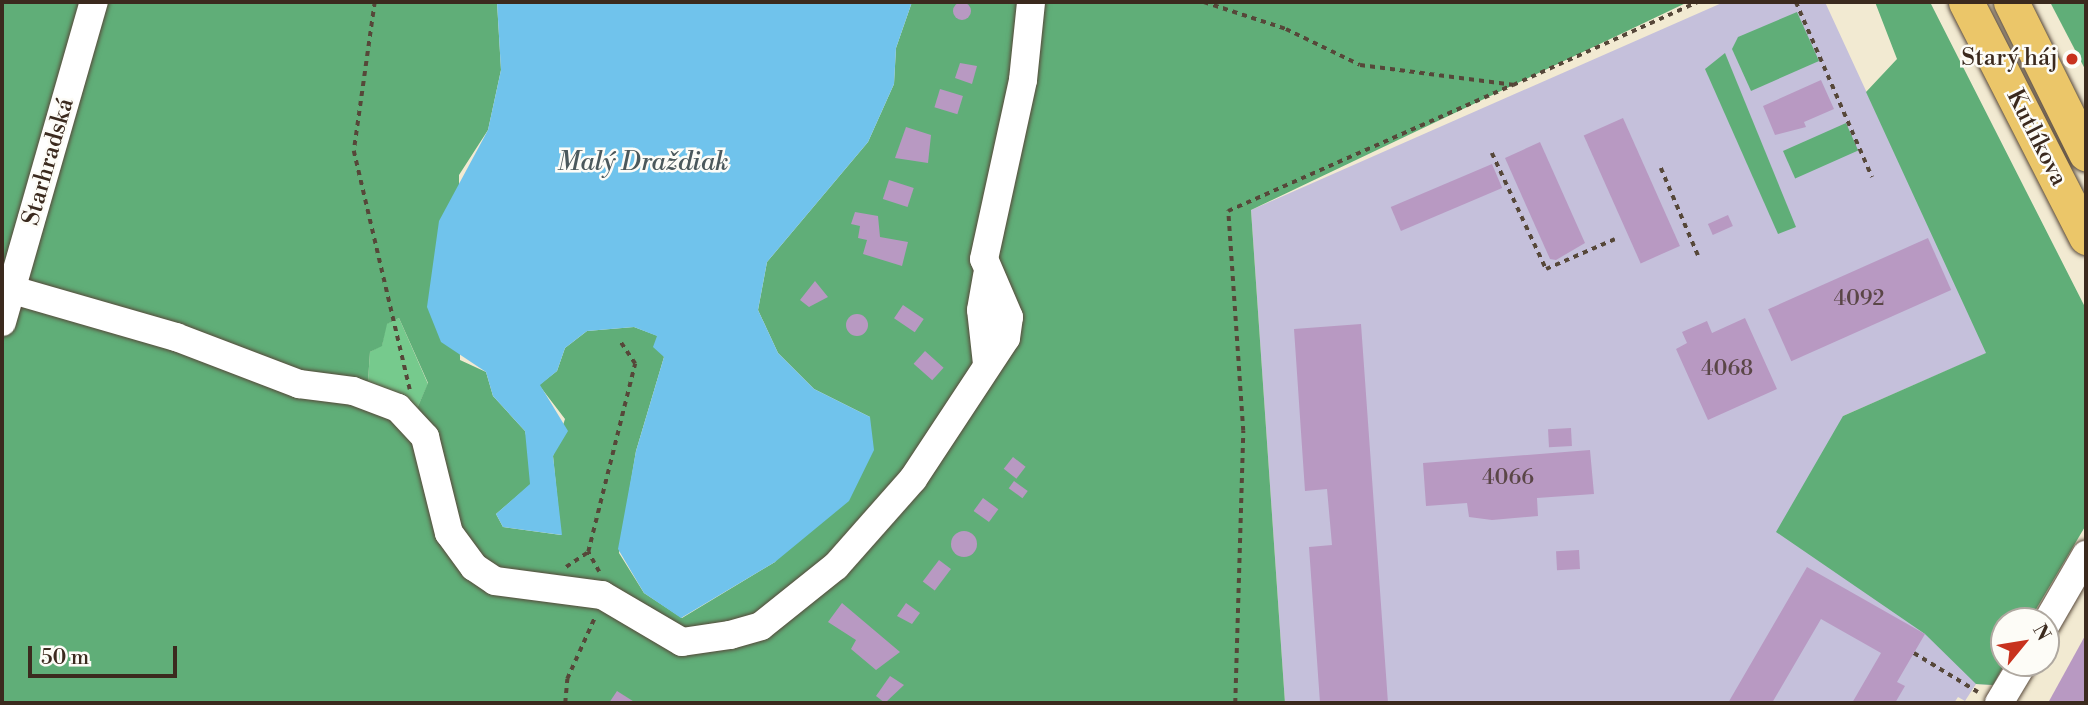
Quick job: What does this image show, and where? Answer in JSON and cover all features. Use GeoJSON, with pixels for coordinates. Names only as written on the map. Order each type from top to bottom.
{"type":"FeatureCollection","features":[{"type":"Feature","properties":{"kind":"main road","name":"Kutlíkova"},"geometry":{"type":"LineString","coordinates":[[1966,2],[2086,237]]}},
{"type":"Feature","properties":{"kind":"main road","name":"Kutlíkova"},"geometry":{"type":"LineString","coordinates":[[2011,2],[2086,153]]}},
{"type":"Feature","properties":{"kind":"street","name":"Starhradská"},"geometry":{"type":"LineString","coordinates":[[2,322],[94,2]]}},
{"type":"Feature","properties":{"kind":"street"},"geometry":{"type":"LineString","coordinates":[[13,290],[176,337],[299,384],[353,390],[398,408],[425,437],[449,533],[474,567],[495,580],[602,595],[682,642],[761,626],[836,566],[913,479],[1006,338],[1009,317],[987,275],[987,236],[1023,80],[1031,2]]}},
{"type":"Feature","properties":{"kind":"street"},"geometry":{"type":"LineString","coordinates":[[2056,607],[2086,555]]}},
{"type":"Feature","properties":{"kind":"street"},"geometry":{"type":"LineString","coordinates":[[1992,700],[2011,677]]}},
{"type":"Feature","properties":{"kind":"path"},"geometry":{"type":"LineString","coordinates":[[375,2],[354,151],[410,386],[408,419]]}},
{"type":"Feature","properties":{"kind":"path"},"geometry":{"type":"LineString","coordinates":[[1204,2],[1219,3],[1360,65],[1513,85]]}},
{"type":"Feature","properties":{"kind":"path"},"geometry":{"type":"LineString","coordinates":[[1235,703],[1243,431],[1228,211],[1698,2]]}},
{"type":"Feature","properties":{"kind":"path"},"geometry":{"type":"LineString","coordinates":[[1796,2],[1872,177]]}},
{"type":"Feature","properties":{"kind":"path"},"geometry":{"type":"LineString","coordinates":[[1492,153],[1546,269],[1615,239]]}},
{"type":"Feature","properties":{"kind":"path"},"geometry":{"type":"LineString","coordinates":[[1661,168],[1698,256]]}},
{"type":"Feature","properties":{"kind":"path"},"geometry":{"type":"LineString","coordinates":[[565,703],[567,679],[602,595],[599,569],[588,552],[631,397],[635,364],[620,342]]}},
{"type":"Feature","properties":{"kind":"path"},"geometry":{"type":"LineString","coordinates":[[1914,653],[1992,700]]}},
{"type":"Feature","properties":{"kind":"shaded area"},"geometry":{"type":"Polygon","coordinates":[[[1724,2],[1825,2],[1987,353],[1843,416],[1990,640],[1990,677],[1997,677],[1993,685],[1976,684],[1965,701],[1958,697],[1954,703],[1285,703],[1251,210],[1724,2]]]}},
{"type":"Feature","properties":{"kind":"green space"},"geometry":{"type":"Polygon","coordinates":[[[2,2],[497,2],[501,70],[488,130],[459,175],[460,360],[486,372],[493,396],[525,431],[532,460],[530,485],[496,514],[503,527],[561,535],[553,456],[565,419],[539,385],[557,371],[565,348],[587,331],[634,327],[658,336],[664,357],[636,451],[619,553],[644,593],[682,618],[775,562],[870,417],[814,389],[778,353],[758,310],[767,262],[868,142],[894,84],[896,48],[912,2],[1688,2],[1251,210],[1285,703],[2,703],[2,2]],[[399,318],[387,324],[382,346],[370,352],[368,381],[360,391],[416,411],[428,383],[399,318]]]}},
{"type":"Feature","properties":{"kind":"green space"},"geometry":{"type":"Polygon","coordinates":[[[1875,2],[1930,2],[2086,309],[2086,525],[2037,607],[1990,607],[1990,677],[1997,677],[1993,685],[1976,684],[1925,634],[1776,532],[1843,416],[1986,353],[1866,92],[1897,59],[1875,2]]]}},
{"type":"Feature","properties":{"kind":"green space"},"geometry":{"type":"Polygon","coordinates":[[[2050,2],[2086,2],[2086,71],[2050,2]]]}},
{"type":"Feature","properties":{"kind":"green space"},"geometry":{"type":"Polygon","coordinates":[[[1797,12],[1819,61],[1751,91],[1732,49],[1738,37],[1797,12]]]}},
{"type":"Feature","properties":{"kind":"green space"},"geometry":{"type":"Polygon","coordinates":[[[1725,53],[1796,227],[1778,234],[1705,69],[1725,53]]]}},
{"type":"Feature","properties":{"kind":"green space"},"geometry":{"type":"Polygon","coordinates":[[[1846,123],[1858,150],[1795,178],[1783,151],[1846,123]]]}},
{"type":"Feature","properties":{"kind":"green space"},"geometry":{"type":"Polygon","coordinates":[[[399,318],[428,384],[416,411],[360,391],[368,381],[370,352],[382,345],[386,324],[399,318]]]}},
{"type":"Feature","properties":{"kind":"water","name":"Malý Draždiak"},"geometry":{"type":"Polygon","coordinates":[[[497,2],[912,2],[896,48],[894,84],[868,142],[767,262],[758,310],[778,353],[814,389],[870,417],[874,450],[849,501],[775,562],[681,618],[644,593],[618,549],[636,451],[664,357],[653,347],[657,336],[634,327],[587,331],[565,348],[557,371],[540,385],[568,431],[553,456],[562,535],[503,527],[496,514],[530,484],[525,431],[493,396],[486,372],[441,342],[427,307],[439,221],[488,130],[501,70],[497,2]]]}},
{"type":"Feature","properties":{"kind":"building"},"geometry":{"type":"Polygon","coordinates":[[[958,2],[966,2],[971,11],[969,18],[958,20],[953,15],[953,7],[958,2]]]}},
{"type":"Feature","properties":{"kind":"building"},"geometry":{"type":"Polygon","coordinates":[[[960,63],[977,66],[972,84],[955,78],[960,63]]]}},
{"type":"Feature","properties":{"kind":"building"},"geometry":{"type":"Polygon","coordinates":[[[1821,80],[1834,109],[1804,122],[1806,127],[1775,135],[1763,106],[1821,80]]]}},
{"type":"Feature","properties":{"kind":"building"},"geometry":{"type":"Polygon","coordinates":[[[940,89],[963,96],[957,114],[934,107],[940,89]]]}},
{"type":"Feature","properties":{"kind":"building"},"geometry":{"type":"Polygon","coordinates":[[[1623,118],[1680,246],[1641,263],[1584,135],[1623,118]]]}},
{"type":"Feature","properties":{"kind":"building"},"geometry":{"type":"Polygon","coordinates":[[[906,127],[931,135],[928,163],[895,158],[906,127]]]}},
{"type":"Feature","properties":{"kind":"building"},"geometry":{"type":"Polygon","coordinates":[[[1540,142],[1585,243],[1556,260],[1550,259],[1505,158],[1540,142]]]}},
{"type":"Feature","properties":{"kind":"building"},"geometry":{"type":"Polygon","coordinates":[[[1492,164],[1502,188],[1401,231],[1391,207],[1492,164]]]}},
{"type":"Feature","properties":{"kind":"building"},"geometry":{"type":"Polygon","coordinates":[[[889,180],[914,188],[908,207],[883,199],[889,180]]]}},
{"type":"Feature","properties":{"kind":"building"},"geometry":{"type":"Polygon","coordinates":[[[855,212],[878,216],[880,237],[908,242],[902,266],[863,254],[867,240],[858,238],[860,226],[851,224],[855,212]]]}},
{"type":"Feature","properties":{"kind":"building"},"geometry":{"type":"Polygon","coordinates":[[[1728,215],[1733,226],[1713,235],[1708,224],[1728,215]]]}},
{"type":"Feature","properties":{"kind":"building"},"geometry":{"type":"Polygon","coordinates":[[[1928,238],[1951,290],[1791,361],[1768,309],[1928,238]]]}},
{"type":"Feature","properties":{"kind":"building"},"geometry":{"type":"Polygon","coordinates":[[[815,281],[828,297],[809,307],[800,300],[815,281]]]}},
{"type":"Feature","properties":{"kind":"building"},"geometry":{"type":"Polygon","coordinates":[[[903,305],[924,319],[915,332],[894,318],[903,305]]]}},
{"type":"Feature","properties":{"kind":"building"},"geometry":{"type":"Polygon","coordinates":[[[853,314],[861,314],[868,321],[868,329],[861,336],[853,336],[846,329],[846,321],[853,314]]]}},
{"type":"Feature","properties":{"kind":"building"},"geometry":{"type":"Polygon","coordinates":[[[1745,318],[1777,389],[1708,420],[1676,349],[1687,343],[1682,332],[1707,321],[1712,333],[1745,318]]]}},
{"type":"Feature","properties":{"kind":"building"},"geometry":{"type":"Polygon","coordinates":[[[1361,324],[1388,703],[1320,703],[1309,547],[1332,545],[1327,489],[1305,491],[1294,329],[1361,324]]]}},
{"type":"Feature","properties":{"kind":"building"},"geometry":{"type":"Polygon","coordinates":[[[925,351],[944,368],[932,380],[914,364],[925,351]]]}},
{"type":"Feature","properties":{"kind":"building"},"geometry":{"type":"Polygon","coordinates":[[[1571,428],[1572,446],[1549,447],[1548,429],[1571,428]]]}},
{"type":"Feature","properties":{"kind":"building"},"geometry":{"type":"Polygon","coordinates":[[[1590,450],[1594,494],[1537,498],[1538,516],[1492,520],[1469,517],[1467,503],[1426,506],[1423,463],[1590,450]]]}},
{"type":"Feature","properties":{"kind":"building"},"geometry":{"type":"Polygon","coordinates":[[[1013,457],[1026,467],[1016,479],[1004,469],[1013,457]]]}},
{"type":"Feature","properties":{"kind":"building"},"geometry":{"type":"Polygon","coordinates":[[[1014,481],[1028,491],[1022,498],[1009,488],[1014,481]]]}},
{"type":"Feature","properties":{"kind":"building"},"geometry":{"type":"Polygon","coordinates":[[[983,498],[998,509],[989,522],[974,511],[983,498]]]}},
{"type":"Feature","properties":{"kind":"building"},"geometry":{"type":"Polygon","coordinates":[[[964,531],[974,534],[977,544],[974,554],[964,557],[954,554],[951,544],[954,534],[964,531]]]}},
{"type":"Feature","properties":{"kind":"building"},"geometry":{"type":"Polygon","coordinates":[[[1579,550],[1580,569],[1557,570],[1556,551],[1579,550]]]}},
{"type":"Feature","properties":{"kind":"building"},"geometry":{"type":"Polygon","coordinates":[[[939,560],[951,569],[935,591],[923,582],[939,560]]]}},
{"type":"Feature","properties":{"kind":"building"},"geometry":{"type":"Polygon","coordinates":[[[1807,567],[1925,634],[1897,682],[1905,686],[1895,703],[1852,703],[1881,653],[1821,619],[1772,703],[1728,703],[1807,567]]]}},
{"type":"Feature","properties":{"kind":"building"},"geometry":{"type":"Polygon","coordinates":[[[842,603],[900,652],[876,670],[851,649],[856,640],[828,622],[842,603]]]}},
{"type":"Feature","properties":{"kind":"building"},"geometry":{"type":"Polygon","coordinates":[[[906,603],[920,613],[912,624],[897,616],[906,603]]]}},
{"type":"Feature","properties":{"kind":"building"},"geometry":{"type":"Polygon","coordinates":[[[2086,634],[2084,703],[2048,703],[2086,634]]]}},
{"type":"Feature","properties":{"kind":"building"},"geometry":{"type":"Polygon","coordinates":[[[890,676],[904,685],[885,703],[876,696],[890,676]]]}},
{"type":"Feature","properties":{"kind":"building"},"geometry":{"type":"Polygon","coordinates":[[[617,691],[636,703],[609,703],[617,691]]]}},
{"type":"Feature","properties":{"kind":"place","name":"Starý háj"},"geometry":{"type":"Point","coordinates":[2072,59]}}]}
